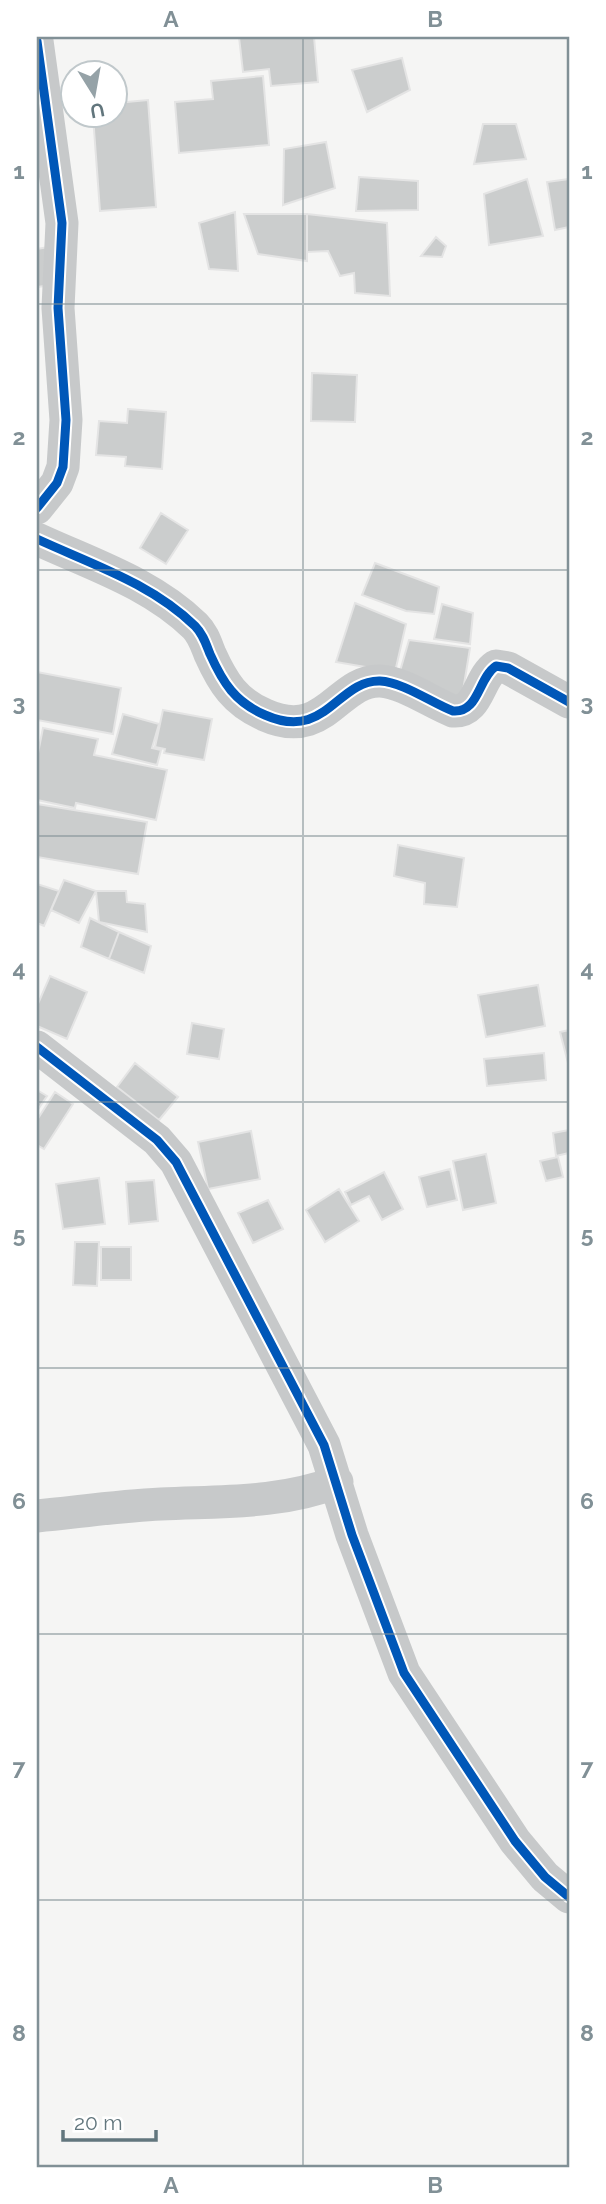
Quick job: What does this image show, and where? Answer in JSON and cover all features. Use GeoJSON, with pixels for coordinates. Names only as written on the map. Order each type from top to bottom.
{"type":"FeatureCollection","features":[{"type":"Feature","properties":{"kind":"street"},"geometry":{"type":"LineString","coordinates":[[37,41],[62,223],[58,308],[66,420],[63,467],[57,483],[37,508]]}},
{"type":"Feature","properties":{"kind":"street"},"geometry":{"type":"LineString","coordinates":[[37,540],[130,580],[195,626],[203,637],[225,685],[239,701],[266,716],[287,721],[325,714],[351,691],[379,681],[393,683],[453,712],[464,711],[496,666],[508,668],[569,702]]}},
{"type":"Feature","properties":{"kind":"street"},"geometry":{"type":"LineString","coordinates":[[37,1047],[157,1140],[176,1162],[324,1445],[352,1535],[404,1674],[515,1841],[545,1877],[569,1897]]}},
{"type":"Feature","properties":{"kind":"street"},"geometry":{"type":"LineString","coordinates":[[37,1516],[161,1504],[280,1499],[307,1494],[337,1482]]}},
{"type":"Feature","properties":{"kind":"building"},"geometry":{"type":"Polygon","coordinates":[[[239,37],[314,37],[318,82],[271,86],[269,69],[243,72],[239,37]]]}},
{"type":"Feature","properties":{"kind":"building"},"geometry":{"type":"Polygon","coordinates":[[[402,58],[410,90],[367,112],[352,70],[402,58]]]}},
{"type":"Feature","properties":{"kind":"building"},"geometry":{"type":"Polygon","coordinates":[[[263,76],[269,145],[179,153],[175,102],[213,99],[211,81],[263,76]]]}},
{"type":"Feature","properties":{"kind":"building"},"geometry":{"type":"Polygon","coordinates":[[[148,100],[156,207],[100,211],[94,130],[130,130],[130,102],[148,100]]]}},
{"type":"Feature","properties":{"kind":"building"},"geometry":{"type":"Polygon","coordinates":[[[483,124],[516,124],[526,159],[474,164],[483,124]]]}},
{"type":"Feature","properties":{"kind":"building"},"geometry":{"type":"Polygon","coordinates":[[[326,142],[335,188],[283,205],[284,149],[326,142]]]}},
{"type":"Feature","properties":{"kind":"building"},"geometry":{"type":"Polygon","coordinates":[[[359,177],[418,181],[418,210],[356,211],[359,177]]]}},
{"type":"Feature","properties":{"kind":"building"},"geometry":{"type":"Polygon","coordinates":[[[527,179],[543,236],[489,245],[484,194],[527,179]]]}},
{"type":"Feature","properties":{"kind":"building"},"geometry":{"type":"Polygon","coordinates":[[[569,179],[569,227],[555,230],[547,182],[569,179]]]}},
{"type":"Feature","properties":{"kind":"building"},"geometry":{"type":"Polygon","coordinates":[[[235,212],[238,271],[209,269],[199,223],[235,212]]]}},
{"type":"Feature","properties":{"kind":"building"},"geometry":{"type":"Polygon","coordinates":[[[244,214],[307,214],[307,261],[258,254],[244,214]]]}},
{"type":"Feature","properties":{"kind":"building"},"geometry":{"type":"Polygon","coordinates":[[[307,214],[387,223],[390,296],[355,293],[354,273],[340,276],[328,251],[307,252],[307,214]]]}},
{"type":"Feature","properties":{"kind":"building"},"geometry":{"type":"Polygon","coordinates":[[[436,237],[446,246],[442,257],[421,256],[436,237]]]}},
{"type":"Feature","properties":{"kind":"building"},"geometry":{"type":"Polygon","coordinates":[[[48,247],[52,285],[37,287],[37,249],[48,247]]]}},
{"type":"Feature","properties":{"kind":"building"},"geometry":{"type":"Polygon","coordinates":[[[312,373],[357,375],[355,422],[311,421],[312,373]]]}},
{"type":"Feature","properties":{"kind":"building"},"geometry":{"type":"Polygon","coordinates":[[[128,409],[166,412],[162,469],[125,466],[126,457],[96,455],[99,421],[127,423],[128,409]]]}},
{"type":"Feature","properties":{"kind":"building"},"geometry":{"type":"Polygon","coordinates":[[[161,513],[188,530],[166,564],[140,548],[161,513]]]}},
{"type":"Feature","properties":{"kind":"building"},"geometry":{"type":"Polygon","coordinates":[[[375,563],[439,587],[434,614],[406,611],[362,595],[375,563]]]}},
{"type":"Feature","properties":{"kind":"building"},"geometry":{"type":"Polygon","coordinates":[[[355,603],[406,624],[395,672],[336,662],[355,603]]]}},
{"type":"Feature","properties":{"kind":"building"},"geometry":{"type":"Polygon","coordinates":[[[442,604],[473,613],[470,644],[434,639],[442,604]]]}},
{"type":"Feature","properties":{"kind":"building"},"geometry":{"type":"Polygon","coordinates":[[[409,640],[470,648],[462,697],[396,685],[409,640]]]}},
{"type":"Feature","properties":{"kind":"building"},"geometry":{"type":"Polygon","coordinates":[[[37,672],[121,688],[113,734],[37,720],[37,672]]]}},
{"type":"Feature","properties":{"kind":"building"},"geometry":{"type":"Polygon","coordinates":[[[163,710],[212,719],[204,760],[164,753],[165,749],[155,747],[163,710]]]}},
{"type":"Feature","properties":{"kind":"building"},"geometry":{"type":"Polygon","coordinates":[[[123,714],[159,724],[152,748],[161,750],[157,765],[112,754],[123,714]]]}},
{"type":"Feature","properties":{"kind":"building"},"geometry":{"type":"Polygon","coordinates":[[[43,728],[98,739],[94,755],[167,770],[156,820],[76,803],[75,808],[37,800],[37,758],[43,728]]]}},
{"type":"Feature","properties":{"kind":"building"},"geometry":{"type":"Polygon","coordinates":[[[37,804],[147,822],[138,874],[37,857],[37,804]]]}},
{"type":"Feature","properties":{"kind":"building"},"geometry":{"type":"Polygon","coordinates":[[[398,845],[464,858],[457,907],[424,904],[425,883],[394,876],[398,845]]]}},
{"type":"Feature","properties":{"kind":"building"},"geometry":{"type":"Polygon","coordinates":[[[64,880],[96,891],[79,923],[51,910],[64,880]]]}},
{"type":"Feature","properties":{"kind":"building"},"geometry":{"type":"Polygon","coordinates":[[[37,884],[59,891],[44,926],[37,923],[37,884]]]}},
{"type":"Feature","properties":{"kind":"building"},"geometry":{"type":"Polygon","coordinates":[[[96,891],[126,891],[127,902],[145,904],[147,932],[99,922],[96,891]]]}},
{"type":"Feature","properties":{"kind":"building"},"geometry":{"type":"Polygon","coordinates":[[[90,918],[119,932],[109,959],[81,947],[90,918]]]}},
{"type":"Feature","properties":{"kind":"building"},"geometry":{"type":"Polygon","coordinates":[[[119,932],[151,946],[144,973],[109,959],[119,932]]]}},
{"type":"Feature","properties":{"kind":"building"},"geometry":{"type":"Polygon","coordinates":[[[50,976],[87,992],[67,1039],[37,1026],[37,1006],[50,976]]]}},
{"type":"Feature","properties":{"kind":"building"},"geometry":{"type":"Polygon","coordinates":[[[538,985],[545,1026],[486,1037],[478,995],[538,985]]]}},
{"type":"Feature","properties":{"kind":"building"},"geometry":{"type":"Polygon","coordinates":[[[192,1023],[224,1029],[219,1059],[187,1054],[192,1023]]]}},
{"type":"Feature","properties":{"kind":"building"},"geometry":{"type":"Polygon","coordinates":[[[569,1030],[569,1063],[568,1063],[560,1032],[569,1030]]]}},
{"type":"Feature","properties":{"kind":"building"},"geometry":{"type":"Polygon","coordinates":[[[544,1053],[546,1080],[487,1086],[484,1059],[544,1053]]]}},
{"type":"Feature","properties":{"kind":"building"},"geometry":{"type":"Polygon","coordinates":[[[135,1063],[178,1097],[159,1120],[117,1087],[135,1063]]]}},
{"type":"Feature","properties":{"kind":"building"},"geometry":{"type":"Polygon","coordinates":[[[37,1090],[47,1096],[37,1111],[37,1090]]]}},
{"type":"Feature","properties":{"kind":"building"},"geometry":{"type":"Polygon","coordinates":[[[55,1092],[73,1104],[44,1149],[37,1145],[37,1120],[55,1092]]]}},
{"type":"Feature","properties":{"kind":"building"},"geometry":{"type":"Polygon","coordinates":[[[569,1130],[569,1153],[556,1156],[553,1133],[569,1130]]]}},
{"type":"Feature","properties":{"kind":"building"},"geometry":{"type":"Polygon","coordinates":[[[251,1131],[260,1179],[208,1189],[198,1142],[251,1131]]]}},
{"type":"Feature","properties":{"kind":"building"},"geometry":{"type":"Polygon","coordinates":[[[486,1154],[496,1203],[463,1210],[453,1161],[486,1154]]]}},
{"type":"Feature","properties":{"kind":"building"},"geometry":{"type":"Polygon","coordinates":[[[558,1157],[563,1177],[546,1181],[540,1161],[558,1157]]]}},
{"type":"Feature","properties":{"kind":"building"},"geometry":{"type":"Polygon","coordinates":[[[450,1169],[457,1200],[427,1207],[419,1177],[450,1169]]]}},
{"type":"Feature","properties":{"kind":"building"},"geometry":{"type":"Polygon","coordinates":[[[384,1172],[403,1209],[382,1220],[369,1196],[351,1205],[345,1192],[384,1172]]]}},
{"type":"Feature","properties":{"kind":"building"},"geometry":{"type":"Polygon","coordinates":[[[99,1178],[105,1224],[63,1229],[56,1184],[99,1178]]]}},
{"type":"Feature","properties":{"kind":"building"},"geometry":{"type":"Polygon","coordinates":[[[154,1180],[158,1221],[129,1224],[126,1182],[154,1180]]]}},
{"type":"Feature","properties":{"kind":"building"},"geometry":{"type":"Polygon","coordinates":[[[339,1189],[359,1221],[325,1242],[306,1210],[339,1189]]]}},
{"type":"Feature","properties":{"kind":"building"},"geometry":{"type":"Polygon","coordinates":[[[268,1200],[283,1229],[253,1243],[238,1213],[268,1200]]]}},
{"type":"Feature","properties":{"kind":"building"},"geometry":{"type":"Polygon","coordinates":[[[75,1242],[99,1242],[97,1286],[73,1285],[75,1242]]]}},
{"type":"Feature","properties":{"kind":"building"},"geometry":{"type":"Polygon","coordinates":[[[101,1247],[131,1247],[131,1280],[101,1280],[101,1247]]]}},
{"type":"Feature","properties":{"kind":"cycle path"},"geometry":{"type":"LineString","coordinates":[[37,41],[62,223],[58,308],[66,420],[63,467],[57,483],[37,508]]}},
{"type":"Feature","properties":{"kind":"cycle path"},"geometry":{"type":"LineString","coordinates":[[37,539],[140,586],[178,611],[200,632],[220,674],[231,690],[246,704],[265,715],[286,721],[303,721],[317,716],[365,683],[380,681],[408,689],[453,711],[462,710],[473,701],[485,678],[496,666],[508,668],[569,702]]}},
{"type":"Feature","properties":{"kind":"cycle path"},"geometry":{"type":"LineString","coordinates":[[37,1047],[157,1140],[176,1162],[324,1445],[352,1535],[404,1673],[515,1841],[545,1877],[569,1897]]}}]}
